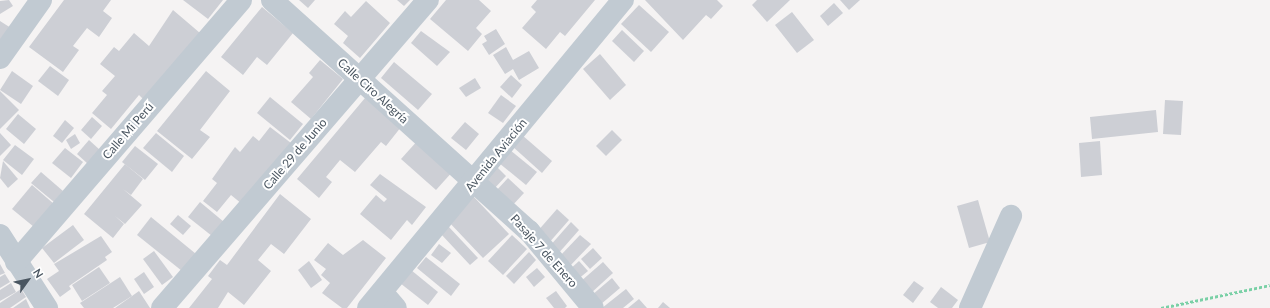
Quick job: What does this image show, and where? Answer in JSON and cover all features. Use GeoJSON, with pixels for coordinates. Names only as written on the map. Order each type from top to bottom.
{"type":"FeatureCollection","features":[{"type":"Feature","properties":{"kind":"street"},"geometry":{"type":"LineString","coordinates":[[0,58],[41,0]]}},
{"type":"Feature","properties":{"kind":"street","name":"Calle Mi Perú"},"geometry":{"type":"LineString","coordinates":[[16,262],[241,0]]}},
{"type":"Feature","properties":{"kind":"street","name":"Calle Ciro Alegría"},"geometry":{"type":"LineString","coordinates":[[272,0],[359,79],[475,180]]}},
{"type":"Feature","properties":{"kind":"street","name":"Calle 29 de Junio"},"geometry":{"type":"LineString","coordinates":[[162,308],[428,0]]}},
{"type":"Feature","properties":{"kind":"street","name":"Avenida Aviación"},"geometry":{"type":"LineString","coordinates":[[375,300],[623,0]]}},
{"type":"Feature","properties":{"kind":"street","name":"Pasaje 7 de Enero"},"geometry":{"type":"LineString","coordinates":[[475,180],[530,231],[593,308]]}},
{"type":"Feature","properties":{"kind":"street"},"geometry":{"type":"LineString","coordinates":[[970,308],[1011,216]]}},
{"type":"Feature","properties":{"kind":"street"},"geometry":{"type":"LineString","coordinates":[[0,235],[47,308]]}},
{"type":"Feature","properties":{"kind":"street"},"geometry":{"type":"LineString","coordinates":[[375,300],[396,308]]}},
{"type":"Feature","properties":{"kind":"path"},"geometry":{"type":"LineString","coordinates":[[1161,308],[1270,285]]}},
{"type":"Feature","properties":{"kind":"building"},"geometry":{"type":"Polygon","coordinates":[[[9,0],[13,6],[0,14],[0,1],[9,0]]]}},
{"type":"Feature","properties":{"kind":"building"},"geometry":{"type":"Polygon","coordinates":[[[64,0],[111,0],[103,11],[112,18],[99,37],[87,28],[73,46],[79,50],[63,72],[29,47],[64,0]]]}},
{"type":"Feature","properties":{"kind":"building"},"geometry":{"type":"Polygon","coordinates":[[[183,0],[223,0],[208,19],[183,0]]]}},
{"type":"Feature","properties":{"kind":"building"},"geometry":{"type":"Polygon","coordinates":[[[299,0],[315,0],[308,8],[299,0]]]}},
{"type":"Feature","properties":{"kind":"building"},"geometry":{"type":"Polygon","coordinates":[[[397,0],[410,0],[404,6],[397,0]]]}},
{"type":"Feature","properties":{"kind":"building"},"geometry":{"type":"Polygon","coordinates":[[[446,0],[479,0],[491,11],[476,28],[482,34],[468,51],[430,19],[446,0]]]}},
{"type":"Feature","properties":{"kind":"building"},"geometry":{"type":"Polygon","coordinates":[[[537,0],[595,0],[565,36],[560,32],[546,49],[522,28],[536,12],[531,7],[537,0]]]}},
{"type":"Feature","properties":{"kind":"building"},"geometry":{"type":"Polygon","coordinates":[[[645,0],[717,0],[723,6],[711,19],[706,15],[683,40],[645,0]]]}},
{"type":"Feature","properties":{"kind":"building"},"geometry":{"type":"Polygon","coordinates":[[[757,0],[790,0],[767,22],[752,5],[757,0]]]}},
{"type":"Feature","properties":{"kind":"building"},"geometry":{"type":"Polygon","coordinates":[[[840,0],[860,0],[849,10],[840,0]]]}},
{"type":"Feature","properties":{"kind":"building"},"geometry":{"type":"Polygon","coordinates":[[[366,1],[390,23],[360,58],[343,43],[348,36],[334,24],[345,11],[351,17],[366,1]]]}},
{"type":"Feature","properties":{"kind":"building"},"geometry":{"type":"Polygon","coordinates":[[[834,3],[843,13],[828,26],[820,16],[834,3]]]}},
{"type":"Feature","properties":{"kind":"building"},"geometry":{"type":"Polygon","coordinates":[[[639,5],[669,32],[651,52],[621,24],[639,5]]]}},
{"type":"Feature","properties":{"kind":"building"},"geometry":{"type":"Polygon","coordinates":[[[262,7],[293,33],[267,65],[257,57],[243,75],[221,57],[262,7]]]}},
{"type":"Feature","properties":{"kind":"building"},"geometry":{"type":"Polygon","coordinates":[[[173,10],[200,33],[143,99],[139,95],[111,129],[92,113],[107,95],[102,91],[115,76],[100,64],[114,47],[119,51],[134,33],[149,46],[173,10]]]}},
{"type":"Feature","properties":{"kind":"building"},"geometry":{"type":"Polygon","coordinates":[[[792,12],[814,40],[797,53],[775,25],[792,12]]]}},
{"type":"Feature","properties":{"kind":"building"},"geometry":{"type":"Polygon","coordinates":[[[0,21],[11,28],[0,47],[0,21]]]}},
{"type":"Feature","properties":{"kind":"building"},"geometry":{"type":"Polygon","coordinates":[[[496,29],[505,44],[489,55],[482,44],[487,41],[484,36],[496,29]]]}},
{"type":"Feature","properties":{"kind":"building"},"geometry":{"type":"Polygon","coordinates":[[[622,30],[644,51],[634,62],[612,41],[622,30]]]}},
{"type":"Feature","properties":{"kind":"building"},"geometry":{"type":"Polygon","coordinates":[[[421,31],[450,52],[437,66],[411,43],[421,31]]]}},
{"type":"Feature","properties":{"kind":"building"},"geometry":{"type":"Polygon","coordinates":[[[506,47],[513,60],[529,51],[539,68],[519,80],[513,69],[505,74],[493,55],[506,47]]]}},
{"type":"Feature","properties":{"kind":"building"},"geometry":{"type":"Polygon","coordinates":[[[600,54],[626,85],[610,100],[583,69],[600,54]]]}},
{"type":"Feature","properties":{"kind":"building"},"geometry":{"type":"Polygon","coordinates":[[[320,60],[343,79],[311,119],[291,102],[313,77],[309,73],[320,60]]]}},
{"type":"Feature","properties":{"kind":"building"},"geometry":{"type":"Polygon","coordinates":[[[394,62],[432,94],[418,110],[381,78],[394,62]]]}},
{"type":"Feature","properties":{"kind":"building"},"geometry":{"type":"Polygon","coordinates":[[[50,66],[69,80],[58,96],[38,81],[50,66]]]}},
{"type":"Feature","properties":{"kind":"building"},"geometry":{"type":"Polygon","coordinates":[[[12,71],[33,86],[21,104],[0,90],[12,71]]]}},
{"type":"Feature","properties":{"kind":"building"},"geometry":{"type":"Polygon","coordinates":[[[206,71],[230,91],[200,130],[210,137],[192,159],[157,131],[206,71]]]}},
{"type":"Feature","properties":{"kind":"building"},"geometry":{"type":"Polygon","coordinates":[[[511,75],[522,85],[512,98],[500,87],[511,75]]]}},
{"type":"Feature","properties":{"kind":"building"},"geometry":{"type":"Polygon","coordinates":[[[475,78],[481,88],[466,97],[459,88],[475,78]]]}},
{"type":"Feature","properties":{"kind":"building"},"geometry":{"type":"Polygon","coordinates":[[[0,91],[19,110],[0,129],[0,91]]]}},
{"type":"Feature","properties":{"kind":"building"},"geometry":{"type":"Polygon","coordinates":[[[501,95],[516,106],[503,123],[488,113],[501,95]]]}},
{"type":"Feature","properties":{"kind":"building"},"geometry":{"type":"Polygon","coordinates":[[[270,97],[303,124],[290,140],[257,113],[270,97]]]}},
{"type":"Feature","properties":{"kind":"building"},"geometry":{"type":"Polygon","coordinates":[[[365,98],[401,127],[386,146],[381,142],[355,172],[340,160],[326,177],[332,182],[319,198],[297,179],[365,98]]]}},
{"type":"Feature","properties":{"kind":"building"},"geometry":{"type":"Polygon","coordinates":[[[1165,100],[1183,101],[1181,135],[1163,134],[1165,100]]]}},
{"type":"Feature","properties":{"kind":"building"},"geometry":{"type":"Polygon","coordinates":[[[1156,110],[1158,132],[1092,139],[1090,117],[1156,110]]]}},
{"type":"Feature","properties":{"kind":"building"},"geometry":{"type":"Polygon","coordinates":[[[18,114],[36,129],[24,144],[6,129],[18,114]]]}},
{"type":"Feature","properties":{"kind":"building"},"geometry":{"type":"Polygon","coordinates":[[[92,117],[102,126],[91,139],[81,130],[92,117]]]}},
{"type":"Feature","properties":{"kind":"building"},"geometry":{"type":"Polygon","coordinates":[[[65,120],[74,128],[62,143],[53,136],[65,120]]]}},
{"type":"Feature","properties":{"kind":"building"},"geometry":{"type":"Polygon","coordinates":[[[465,122],[479,134],[466,150],[451,138],[465,122]]]}},
{"type":"Feature","properties":{"kind":"building"},"geometry":{"type":"Polygon","coordinates":[[[270,127],[291,143],[242,204],[231,195],[217,212],[203,201],[217,183],[212,179],[235,147],[240,152],[253,136],[259,141],[270,127]]]}},
{"type":"Feature","properties":{"kind":"building"},"geometry":{"type":"Polygon","coordinates":[[[612,130],[622,140],[606,156],[596,146],[612,130]]]}},
{"type":"Feature","properties":{"kind":"building"},"geometry":{"type":"Polygon","coordinates":[[[0,133],[11,145],[0,156],[0,133]]]}},
{"type":"Feature","properties":{"kind":"building"},"geometry":{"type":"Polygon","coordinates":[[[156,133],[184,156],[172,172],[143,148],[156,133]]]}},
{"type":"Feature","properties":{"kind":"building"},"geometry":{"type":"Polygon","coordinates":[[[75,134],[80,143],[71,149],[66,140],[75,134]]]}},
{"type":"Feature","properties":{"kind":"building"},"geometry":{"type":"Polygon","coordinates":[[[522,135],[552,161],[542,173],[512,146],[522,135]]]}},
{"type":"Feature","properties":{"kind":"building"},"geometry":{"type":"Polygon","coordinates":[[[419,139],[454,170],[436,190],[401,159],[419,139]]]}},
{"type":"Feature","properties":{"kind":"building"},"geometry":{"type":"Polygon","coordinates":[[[89,140],[100,150],[88,164],[77,154],[89,140]]]}},
{"type":"Feature","properties":{"kind":"building"},"geometry":{"type":"Polygon","coordinates":[[[1100,141],[1102,175],[1081,177],[1079,143],[1100,141]]]}},
{"type":"Feature","properties":{"kind":"building"},"geometry":{"type":"Polygon","coordinates":[[[15,145],[34,159],[22,175],[3,160],[15,145]]]}},
{"type":"Feature","properties":{"kind":"building"},"geometry":{"type":"Polygon","coordinates":[[[135,146],[158,164],[145,180],[122,162],[135,146]]]}},
{"type":"Feature","properties":{"kind":"building"},"geometry":{"type":"Polygon","coordinates":[[[65,148],[83,162],[71,178],[52,163],[65,148]]]}},
{"type":"Feature","properties":{"kind":"building"},"geometry":{"type":"Polygon","coordinates":[[[510,150],[537,172],[526,185],[499,163],[510,150]]]}},
{"type":"Feature","properties":{"kind":"building"},"geometry":{"type":"Polygon","coordinates":[[[3,161],[18,179],[8,188],[0,178],[3,161]]]}},
{"type":"Feature","properties":{"kind":"building"},"geometry":{"type":"Polygon","coordinates":[[[125,164],[143,179],[131,195],[123,189],[142,205],[125,224],[115,216],[124,224],[113,238],[84,214],[125,164]]]}},
{"type":"Feature","properties":{"kind":"building"},"geometry":{"type":"Polygon","coordinates":[[[497,167],[506,176],[493,190],[483,181],[497,167]]]}},
{"type":"Feature","properties":{"kind":"building"},"geometry":{"type":"Polygon","coordinates":[[[41,172],[63,191],[54,202],[31,183],[41,172]]]}},
{"type":"Feature","properties":{"kind":"building"},"geometry":{"type":"Polygon","coordinates":[[[380,174],[426,207],[412,225],[407,220],[391,240],[360,214],[376,195],[384,202],[387,199],[370,185],[380,174]]]}},
{"type":"Feature","properties":{"kind":"building"},"geometry":{"type":"Polygon","coordinates":[[[508,178],[524,193],[511,207],[495,192],[508,178]]]}},
{"type":"Feature","properties":{"kind":"building"},"geometry":{"type":"Polygon","coordinates":[[[32,185],[54,204],[34,227],[12,209],[32,185]]]}},
{"type":"Feature","properties":{"kind":"building"},"geometry":{"type":"Polygon","coordinates":[[[280,194],[311,219],[284,254],[271,244],[258,260],[271,271],[244,305],[228,292],[218,308],[189,308],[212,279],[208,276],[220,260],[227,265],[280,194]]]}},
{"type":"Feature","properties":{"kind":"building"},"geometry":{"type":"Polygon","coordinates":[[[473,196],[509,234],[483,258],[447,220],[473,196]]]}},
{"type":"Feature","properties":{"kind":"building"},"geometry":{"type":"Polygon","coordinates":[[[978,200],[990,242],[969,248],[957,206],[978,200]]]}},
{"type":"Feature","properties":{"kind":"building"},"geometry":{"type":"Polygon","coordinates":[[[200,202],[224,222],[212,236],[188,217],[200,202]]]}},
{"type":"Feature","properties":{"kind":"building"},"geometry":{"type":"Polygon","coordinates":[[[557,209],[569,220],[548,244],[536,233],[557,209]]]}},
{"type":"Feature","properties":{"kind":"building"},"geometry":{"type":"Polygon","coordinates":[[[178,215],[191,226],[183,235],[170,224],[178,215]]]}},
{"type":"Feature","properties":{"kind":"building"},"geometry":{"type":"Polygon","coordinates":[[[151,217],[196,254],[182,271],[137,235],[151,217]]]}},
{"type":"Feature","properties":{"kind":"building"},"geometry":{"type":"Polygon","coordinates":[[[571,222],[579,230],[557,255],[549,247],[571,222]]]}},
{"type":"Feature","properties":{"kind":"building"},"geometry":{"type":"Polygon","coordinates":[[[73,225],[84,240],[54,263],[42,248],[73,225]]]}},
{"type":"Feature","properties":{"kind":"building"},"geometry":{"type":"Polygon","coordinates":[[[448,226],[478,258],[470,265],[440,233],[448,226]]]}},
{"type":"Feature","properties":{"kind":"building"},"geometry":{"type":"Polygon","coordinates":[[[512,235],[527,249],[503,275],[488,261],[512,235]]]}},
{"type":"Feature","properties":{"kind":"building"},"geometry":{"type":"Polygon","coordinates":[[[580,235],[591,244],[569,267],[559,257],[580,235]]]}},
{"type":"Feature","properties":{"kind":"building"},"geometry":{"type":"Polygon","coordinates":[[[101,236],[112,252],[105,257],[107,260],[69,286],[71,289],[60,297],[47,279],[59,271],[54,264],[101,236]]]}},
{"type":"Feature","properties":{"kind":"building"},"geometry":{"type":"Polygon","coordinates":[[[363,240],[386,258],[347,308],[342,308],[322,293],[330,283],[321,275],[326,269],[314,260],[328,243],[343,255],[363,240]]]}},
{"type":"Feature","properties":{"kind":"building"},"geometry":{"type":"Polygon","coordinates":[[[439,244],[451,253],[442,263],[431,255],[439,244]]]}},
{"type":"Feature","properties":{"kind":"building"},"geometry":{"type":"Polygon","coordinates":[[[593,248],[602,258],[590,269],[581,259],[593,248]]]}},
{"type":"Feature","properties":{"kind":"building"},"geometry":{"type":"Polygon","coordinates":[[[154,251],[173,277],[162,285],[143,259],[154,251]]]}},
{"type":"Feature","properties":{"kind":"building"},"geometry":{"type":"Polygon","coordinates":[[[529,252],[536,260],[514,284],[506,276],[529,252]]]}},
{"type":"Feature","properties":{"kind":"building"},"geometry":{"type":"Polygon","coordinates":[[[426,257],[460,284],[451,296],[417,268],[426,257]]]}},
{"type":"Feature","properties":{"kind":"building"},"geometry":{"type":"Polygon","coordinates":[[[309,261],[322,280],[311,288],[298,270],[309,261]]]}},
{"type":"Feature","properties":{"kind":"building"},"geometry":{"type":"Polygon","coordinates":[[[579,261],[588,271],[577,280],[568,271],[579,261]]]}},
{"type":"Feature","properties":{"kind":"building"},"geometry":{"type":"Polygon","coordinates":[[[603,262],[613,273],[590,294],[580,282],[603,262]]]}},
{"type":"Feature","properties":{"kind":"building"},"geometry":{"type":"Polygon","coordinates":[[[0,264],[5,273],[0,275],[0,264]]]}},
{"type":"Feature","properties":{"kind":"building"},"geometry":{"type":"Polygon","coordinates":[[[99,267],[110,283],[82,301],[72,285],[99,267]]]}},
{"type":"Feature","properties":{"kind":"building"},"geometry":{"type":"Polygon","coordinates":[[[537,268],[545,277],[534,287],[526,277],[537,268]]]}},
{"type":"Feature","properties":{"kind":"building"},"geometry":{"type":"Polygon","coordinates":[[[411,270],[438,292],[428,305],[400,283],[411,270]]]}},
{"type":"Feature","properties":{"kind":"building"},"geometry":{"type":"Polygon","coordinates":[[[144,272],[154,287],[144,294],[134,279],[144,272]]]}},
{"type":"Feature","properties":{"kind":"building"},"geometry":{"type":"Polygon","coordinates":[[[5,274],[10,282],[0,288],[0,277],[5,274]]]}},
{"type":"Feature","properties":{"kind":"building"},"geometry":{"type":"Polygon","coordinates":[[[120,277],[132,296],[113,308],[84,308],[80,303],[120,277]]]}},
{"type":"Feature","properties":{"kind":"building"},"geometry":{"type":"Polygon","coordinates":[[[612,278],[620,288],[600,305],[592,295],[612,278]]]}},
{"type":"Feature","properties":{"kind":"building"},"geometry":{"type":"Polygon","coordinates":[[[914,281],[924,288],[913,303],[903,295],[914,281]]]}},
{"type":"Feature","properties":{"kind":"building"},"geometry":{"type":"Polygon","coordinates":[[[11,283],[16,292],[0,301],[0,290],[11,283]]]}},
{"type":"Feature","properties":{"kind":"building"},"geometry":{"type":"Polygon","coordinates":[[[941,287],[958,300],[952,308],[938,308],[930,302],[941,287]]]}},
{"type":"Feature","properties":{"kind":"building"},"geometry":{"type":"Polygon","coordinates":[[[21,289],[26,297],[10,308],[0,308],[0,303],[21,289]]]}},
{"type":"Feature","properties":{"kind":"building"},"geometry":{"type":"Polygon","coordinates":[[[626,289],[634,299],[623,308],[602,308],[626,289]]]}},
{"type":"Feature","properties":{"kind":"building"},"geometry":{"type":"Polygon","coordinates":[[[139,291],[150,308],[115,308],[132,296],[139,291]]]}},
{"type":"Feature","properties":{"kind":"building"},"geometry":{"type":"Polygon","coordinates":[[[556,291],[567,306],[565,308],[554,308],[546,298],[556,291]]]}},
{"type":"Feature","properties":{"kind":"building"},"geometry":{"type":"Polygon","coordinates":[[[26,299],[30,308],[13,308],[26,299]]]}},
{"type":"Feature","properties":{"kind":"building"},"geometry":{"type":"Polygon","coordinates":[[[639,299],[647,308],[628,308],[639,299]]]}},
{"type":"Feature","properties":{"kind":"building"},"geometry":{"type":"Polygon","coordinates":[[[663,302],[670,308],[658,308],[663,302]]]}}]}
